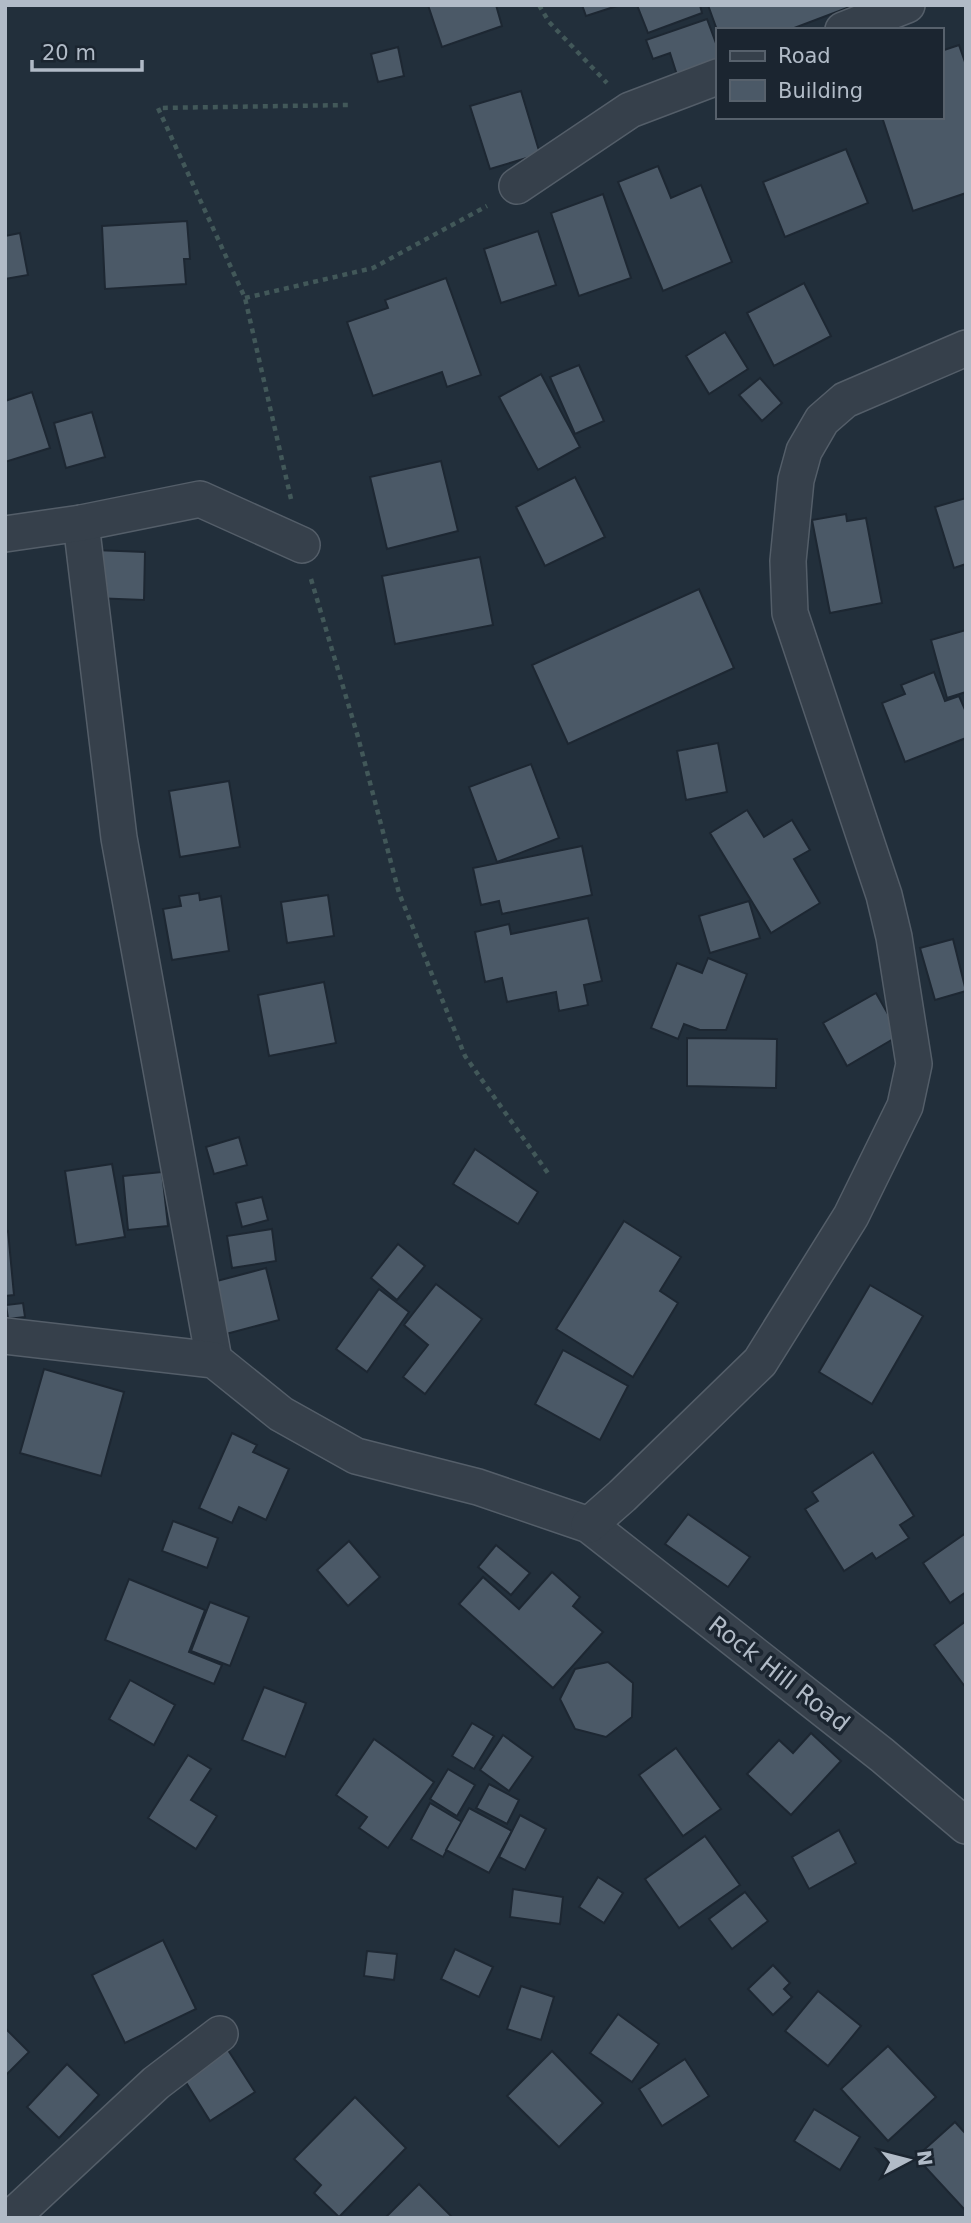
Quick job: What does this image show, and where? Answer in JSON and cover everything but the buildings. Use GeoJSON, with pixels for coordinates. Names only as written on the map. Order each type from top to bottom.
{"type":"FeatureCollection","features":[{"type":"Feature","properties":{"kind":"street"},"geometry":{"type":"LineString","coordinates":[[848,28],[907,5]]}},
{"type":"Feature","properties":{"kind":"street"},"geometry":{"type":"LineString","coordinates":[[517,186],[630,110],[716,77]]}},
{"type":"Feature","properties":{"kind":"street"},"geometry":{"type":"LineString","coordinates":[[589,1525],[760,1362],[851,1216],[905,1106],[914,1064],[894,937],[884,895],[790,613],[788,561],[796,481],[804,451],[822,420],[845,400],[966,348]]}},
{"type":"Feature","properties":{"kind":"street"},"geometry":{"type":"LineString","coordinates":[[5,534],[81,523],[200,499],[302,545]]}},
{"type":"Feature","properties":{"kind":"street"},"geometry":{"type":"LineString","coordinates":[[5,1336],[214,1360],[119,838],[81,523]]}},
{"type":"Feature","properties":{"kind":"street","name":"Rock Hill Road"},"geometry":{"type":"LineString","coordinates":[[214,1360],[281,1414],[356,1456],[478,1487],[589,1525],[882,1755],[966,1826]]}},
{"type":"Feature","properties":{"kind":"street"},"geometry":{"type":"LineString","coordinates":[[26,2213],[156,2083],[220,2034]]}},
{"type":"Feature","properties":{"kind":"path"},"geometry":{"type":"LineString","coordinates":[[539,5],[549,22],[630,110]]}},
{"type":"Feature","properties":{"kind":"path"},"geometry":{"type":"LineString","coordinates":[[245,298],[373,268],[475,213],[517,186]]}}]}
